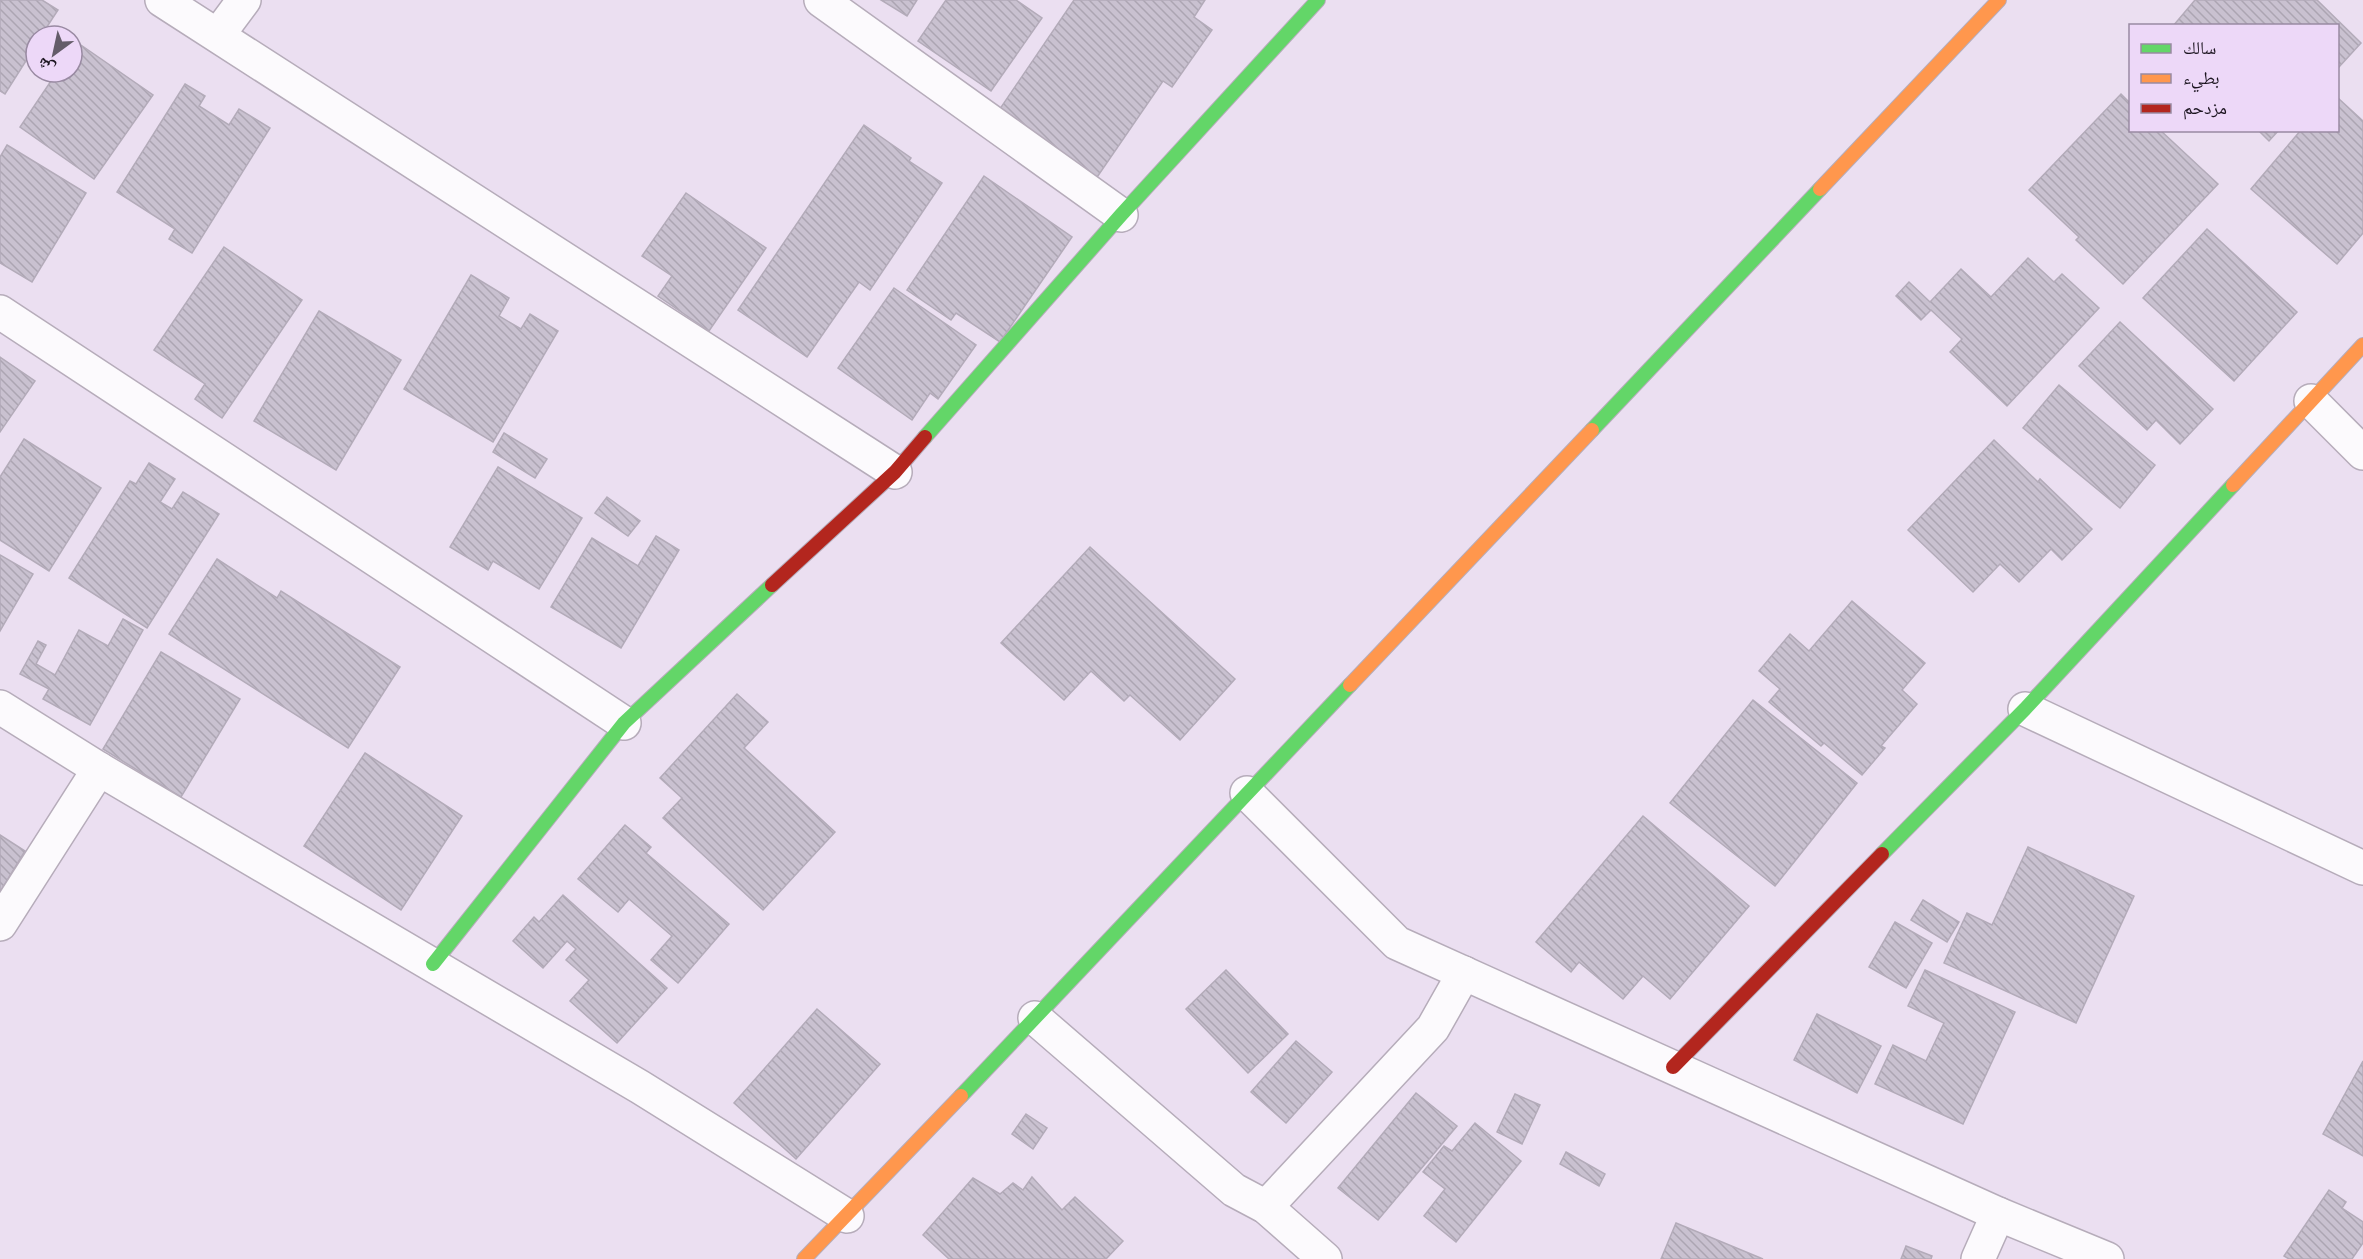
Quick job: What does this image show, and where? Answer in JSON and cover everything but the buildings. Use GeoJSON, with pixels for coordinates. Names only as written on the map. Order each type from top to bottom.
{"type":"FeatureCollection","features":[{"type":"Feature","properties":{"kind":"street"},"geometry":{"type":"LineString","coordinates":[[162,0],[895,472]]}},
{"type":"Feature","properties":{"kind":"street"},"geometry":{"type":"LineString","coordinates":[[218,36],[244,0]]}},
{"type":"Feature","properties":{"kind":"street"},"geometry":{"type":"LineString","coordinates":[[821,0],[1121,215]]}},
{"type":"Feature","properties":{"kind":"street"},"geometry":{"type":"LineString","coordinates":[[433,964],[624,723],[895,472],[1121,215],[1318,0]]}},
{"type":"Feature","properties":{"kind":"street"},"geometry":{"type":"LineString","coordinates":[[813,1256],[847,1216],[1999,0]]}},
{"type":"Feature","properties":{"kind":"street"},"geometry":{"type":"LineString","coordinates":[[0,312],[624,723]]}},
{"type":"Feature","properties":{"kind":"street"},"geometry":{"type":"LineString","coordinates":[[1673,1067],[2025,710],[2363,345]]}},
{"type":"Feature","properties":{"kind":"street"},"geometry":{"type":"LineString","coordinates":[[2311,401],[2363,453]]}},
{"type":"Feature","properties":{"kind":"street"},"geometry":{"type":"LineString","coordinates":[[0,707],[99,769],[640,1088],[847,1216]]}},
{"type":"Feature","properties":{"kind":"street"},"geometry":{"type":"LineString","coordinates":[[2025,710],[2363,868]]}},
{"type":"Feature","properties":{"kind":"street"},"geometry":{"type":"LineString","coordinates":[[0,924],[99,769]]}},
{"type":"Feature","properties":{"kind":"street"},"geometry":{"type":"LineString","coordinates":[[1247,793],[1397,943],[1998,1214],[2108,1259]]}},
{"type":"Feature","properties":{"kind":"street"},"geometry":{"type":"LineString","coordinates":[[1266,1207],[1432,1028],[1464,973]]}},
{"type":"Feature","properties":{"kind":"street"},"geometry":{"type":"LineString","coordinates":[[1035,1018],[1234,1190],[1266,1207],[1325,1259]]}},
{"type":"Feature","properties":{"kind":"street"},"geometry":{"type":"LineString","coordinates":[[1978,1259],[1998,1214]]}},
{"type":"Feature","properties":{"kind":"traffic: fast"},"geometry":{"type":"LineString","coordinates":[[925,437],[1121,215],[1318,0]]}},
{"type":"Feature","properties":{"kind":"traffic: fast"},"geometry":{"type":"LineString","coordinates":[[1592,430],[1820,189]]}},
{"type":"Feature","properties":{"kind":"traffic: fast"},"geometry":{"type":"LineString","coordinates":[[1882,854],[2025,709],[2233,485]]}},
{"type":"Feature","properties":{"kind":"traffic: fast"},"geometry":{"type":"LineString","coordinates":[[433,964],[624,723],[772,585]]}},
{"type":"Feature","properties":{"kind":"traffic: fast"},"geometry":{"type":"LineString","coordinates":[[961,1096],[1350,685]]}},
{"type":"Feature","properties":{"kind":"traffic: slow"},"geometry":{"type":"LineString","coordinates":[[1820,189],[1999,0]]}},
{"type":"Feature","properties":{"kind":"traffic: slow"},"geometry":{"type":"LineString","coordinates":[[2233,485],[2363,345]]}},
{"type":"Feature","properties":{"kind":"traffic: slow"},"geometry":{"type":"LineString","coordinates":[[1350,685],[1592,430]]}},
{"type":"Feature","properties":{"kind":"traffic: slow"},"geometry":{"type":"LineString","coordinates":[[804,1259],[961,1096]]}},
{"type":"Feature","properties":{"kind":"traffic: jam"},"geometry":{"type":"LineString","coordinates":[[772,585],[895,472],[925,437]]}},
{"type":"Feature","properties":{"kind":"traffic: jam"},"geometry":{"type":"LineString","coordinates":[[1673,1067],[1882,854]]}}]}
